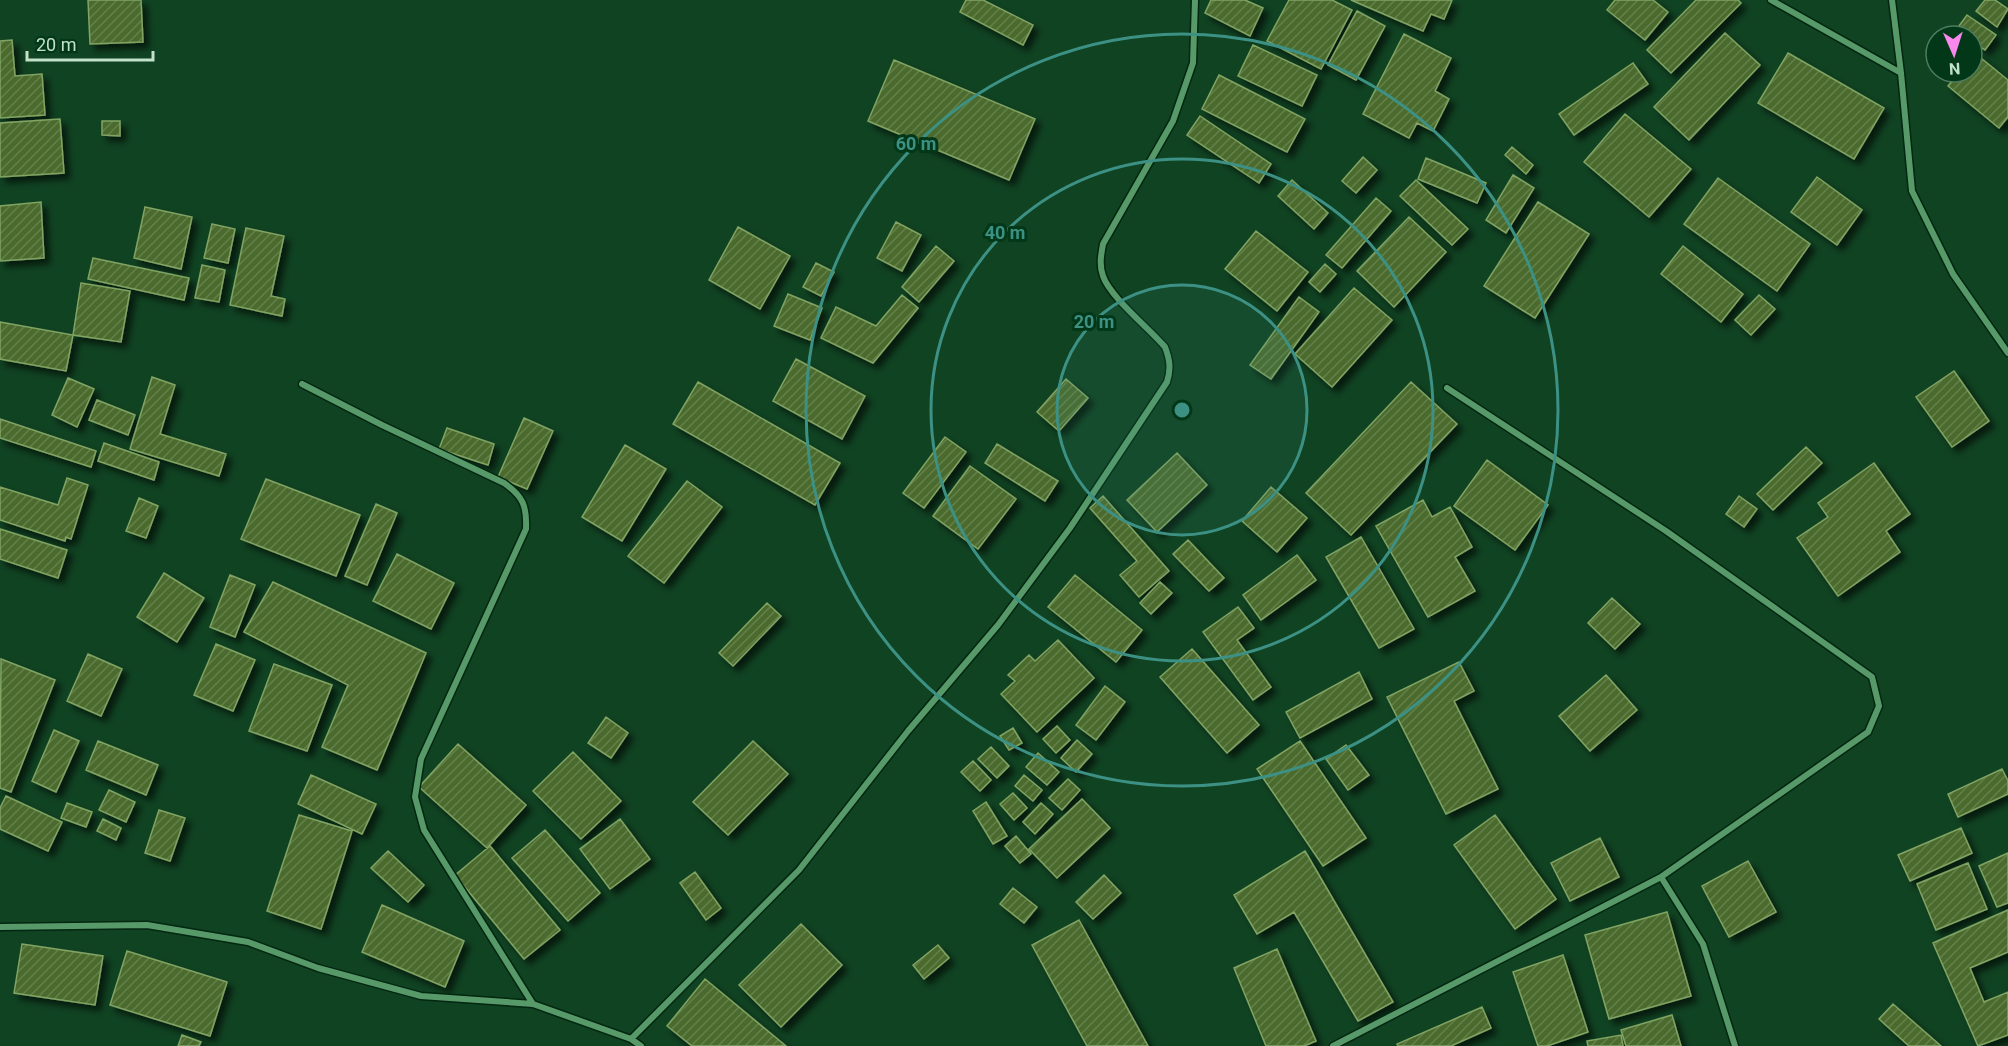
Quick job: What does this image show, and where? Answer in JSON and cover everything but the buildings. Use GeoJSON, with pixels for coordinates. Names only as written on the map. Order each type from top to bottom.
{"type":"FeatureCollection","features":[{"type":"Feature","properties":{"kind":"street"},"geometry":{"type":"LineString","coordinates":[[631,1040],[799,870],[908,731],[998,625],[1070,528],[1167,382],[1170,358],[1165,347],[1112,292],[1103,278],[1100,261],[1103,244],[1173,122],[1193,63],[1195,0]]}},
{"type":"Feature","properties":{"kind":"street"},"geometry":{"type":"LineString","coordinates":[[1772,0],[1901,73]]}},
{"type":"Feature","properties":{"kind":"street"},"geometry":{"type":"LineString","coordinates":[[1892,0],[1912,191],[1953,274],[2008,353]]}},
{"type":"Feature","properties":{"kind":"street"},"geometry":{"type":"LineString","coordinates":[[303,384],[381,425],[504,483],[516,491],[523,502],[527,515],[526,529],[421,759],[415,797],[424,830],[533,1004]]}},
{"type":"Feature","properties":{"kind":"street"},"geometry":{"type":"LineString","coordinates":[[1333,1046],[1660,877],[1868,732],[1879,706],[1872,677],[1665,531],[1447,388]]}},
{"type":"Feature","properties":{"kind":"street"},"geometry":{"type":"LineString","coordinates":[[1660,877],[1703,944],[1736,1046]]}},
{"type":"Feature","properties":{"kind":"street"},"geometry":{"type":"LineString","coordinates":[[0,927],[147,925],[248,942],[318,968],[421,996],[533,1004],[631,1040],[641,1046]]}}]}
